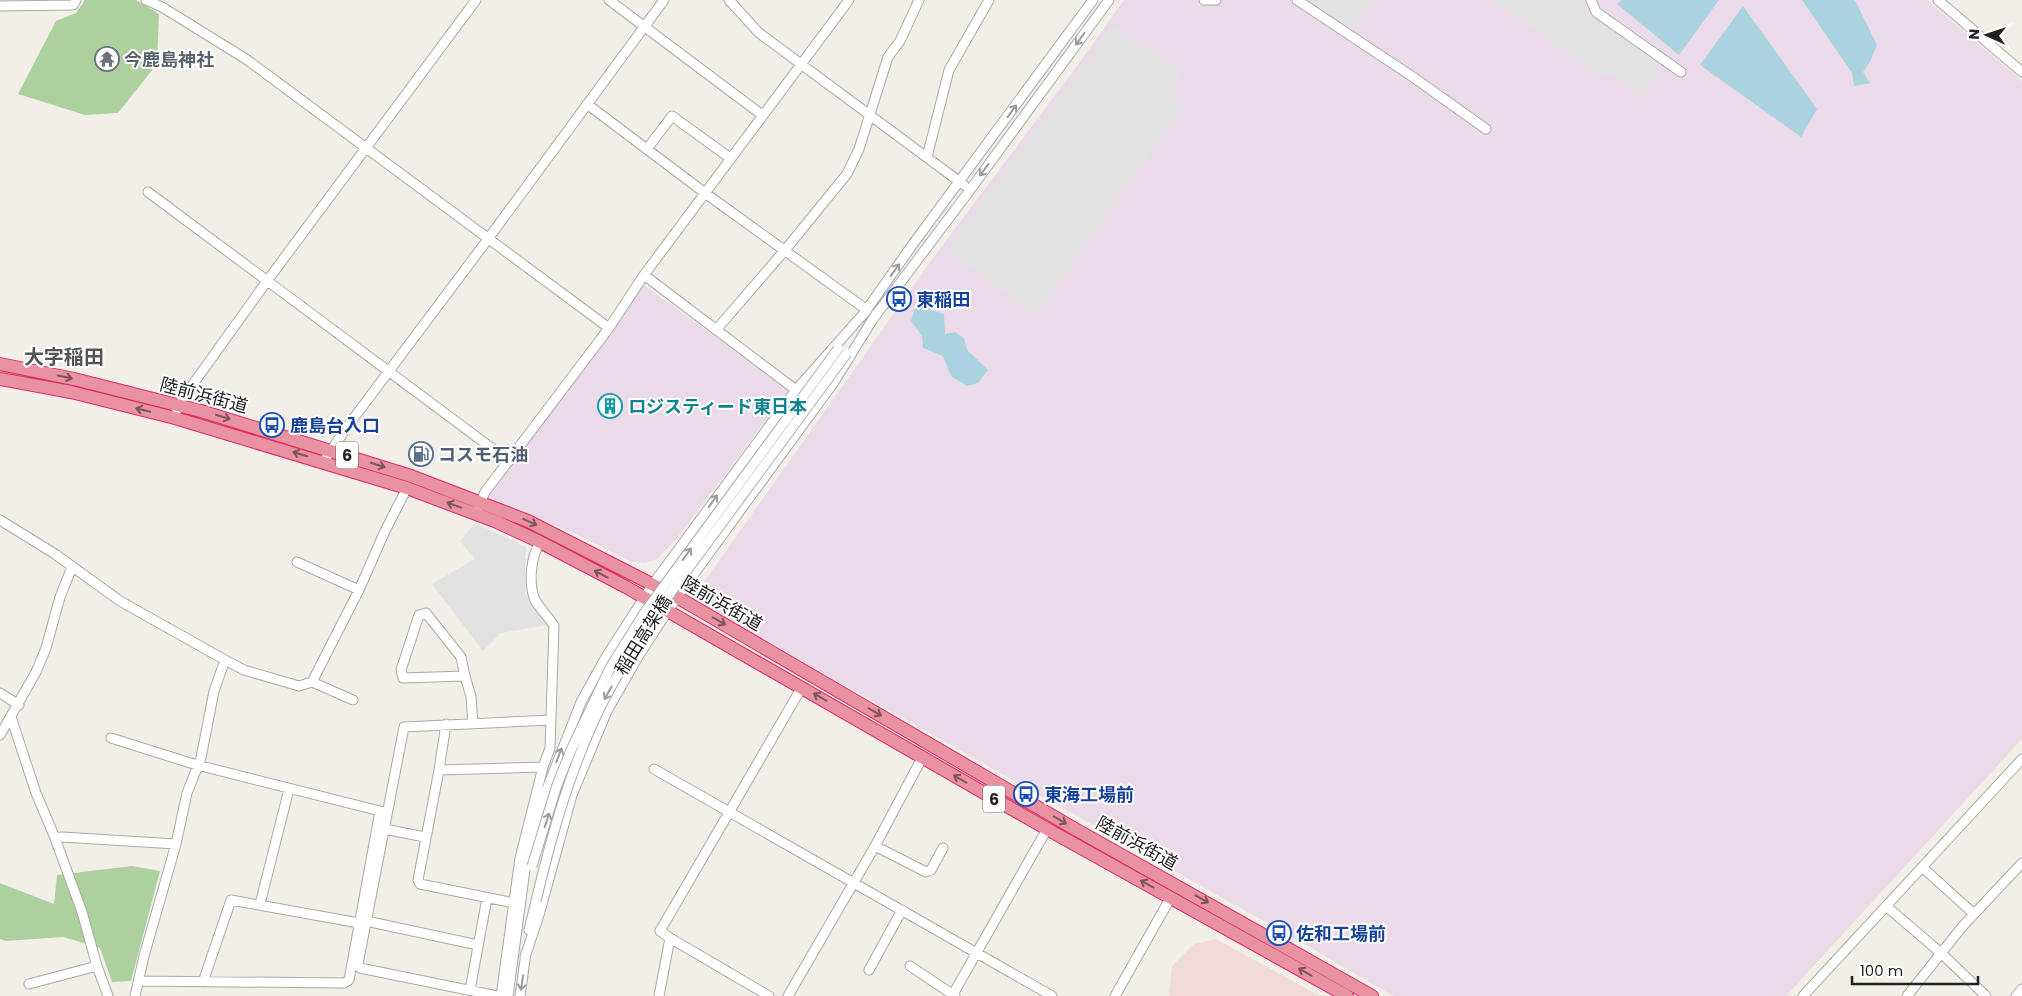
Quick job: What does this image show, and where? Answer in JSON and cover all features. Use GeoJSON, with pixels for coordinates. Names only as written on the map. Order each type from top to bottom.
{"type":"FeatureCollection","features":[{"type":"Feature","properties":{"kind":"highway","name":"陸前浜街道"},"geometry":{"type":"LineString","coordinates":[[0,364],[74,379],[178,405],[411,476],[478,508],[644,597],[1047,829],[1347,996]]}},
{"type":"Feature","properties":{"kind":"highway","name":"陸前浜街道"},"geometry":{"type":"LineString","coordinates":[[0,379],[71,392],[175,418],[324,461],[407,488],[528,521],[677,597],[1075,828],[1372,996]]}},
{"type":"Feature","properties":{"kind":"street"},"geometry":{"type":"LineString","coordinates":[[0,6],[73,5],[76,0]]}},
{"type":"Feature","properties":{"kind":"street"},"geometry":{"type":"LineString","coordinates":[[146,0],[162,7],[246,58],[609,328]]}},
{"type":"Feature","properties":{"kind":"street"},"geometry":{"type":"LineString","coordinates":[[175,418],[178,405],[267,281],[476,0]]}},
{"type":"Feature","properties":{"kind":"street"},"geometry":{"type":"LineString","coordinates":[[608,0],[762,115]]}},
{"type":"Feature","properties":{"kind":"street"},"geometry":{"type":"LineString","coordinates":[[324,461],[388,371],[664,0]]}},
{"type":"Feature","properties":{"kind":"street"},"geometry":{"type":"LineString","coordinates":[[729,0],[759,33],[970,190]]}},
{"type":"Feature","properties":{"kind":"street"},"geometry":{"type":"LineString","coordinates":[[478,508],[485,492],[609,328],[644,275],[849,0]]}},
{"type":"Feature","properties":{"kind":"street"},"geometry":{"type":"LineString","coordinates":[[716,330],[847,174],[859,149],[888,57],[900,42],[919,0]]}},
{"type":"Feature","properties":{"kind":"street"},"geometry":{"type":"LineString","coordinates":[[927,157],[949,70],[989,0]]}},
{"type":"Feature","properties":{"kind":"street"},"geometry":{"type":"LineString","coordinates":[[501,996],[526,862],[538,812],[581,702],[652,584],[796,390],[867,310],[913,244],[1093,0]]}},
{"type":"Feature","properties":{"kind":"street"},"geometry":{"type":"LineString","coordinates":[[520,996],[525,956],[539,915],[572,795],[607,711],[639,655],[677,597],[834,382],[876,314],[970,190],[1109,0]]}},
{"type":"Feature","properties":{"kind":"street"},"geometry":{"type":"LineString","coordinates":[[1204,0],[1216,0]]}},
{"type":"Feature","properties":{"kind":"street"},"geometry":{"type":"LineString","coordinates":[[1297,0],[1413,77],[1486,129]]}},
{"type":"Feature","properties":{"kind":"street"},"geometry":{"type":"LineString","coordinates":[[1591,0],[1596,12],[1682,72]]}},
{"type":"Feature","properties":{"kind":"street"},"geometry":{"type":"LineString","coordinates":[[1944,2],[2022,72]]}},
{"type":"Feature","properties":{"kind":"street"},"geometry":{"type":"LineString","coordinates":[[587,104],[705,193],[867,310]]}},
{"type":"Feature","properties":{"kind":"street"},"geometry":{"type":"LineString","coordinates":[[647,150],[672,116],[730,158]]}},
{"type":"Feature","properties":{"kind":"street"},"geometry":{"type":"LineString","coordinates":[[148,192],[509,461]]}},
{"type":"Feature","properties":{"kind":"street"},"geometry":{"type":"LineString","coordinates":[[644,275],[796,390]]}},
{"type":"Feature","properties":{"kind":"street","name":"稲田高架橋"},"geometry":{"type":"LineString","coordinates":[[518,903],[571,750],[610,668],[645,612],[867,310]]}},
{"type":"Feature","properties":{"kind":"street","name":"稲田高架橋"},"geometry":{"type":"LineString","coordinates":[[525,956],[529,927],[549,845],[569,786],[603,702],[652,617],[876,314]]}},
{"type":"Feature","properties":{"kind":"street"},"geometry":{"type":"LineString","coordinates":[[312,682],[359,590],[384,531],[407,488]]}},
{"type":"Feature","properties":{"kind":"street"},"geometry":{"type":"LineString","coordinates":[[0,520],[55,554],[120,601],[244,670],[299,686],[312,682],[353,700]]}},
{"type":"Feature","properties":{"kind":"street"},"geometry":{"type":"LineString","coordinates":[[508,996],[518,903],[520,858],[550,748],[554,626],[536,600],[531,578],[534,552],[540,542]]}},
{"type":"Feature","properties":{"kind":"street"},"geometry":{"type":"LineString","coordinates":[[297,562],[359,590]]}},
{"type":"Feature","properties":{"kind":"street"},"geometry":{"type":"LineString","coordinates":[[0,735],[6,720],[18,705],[36,672],[46,648],[60,596],[72,567]]}},
{"type":"Feature","properties":{"kind":"street"},"geometry":{"type":"LineString","coordinates":[[465,676],[403,678],[401,670],[419,616],[426,613],[461,657],[471,697],[473,723]]}},
{"type":"Feature","properties":{"kind":"street"},"geometry":{"type":"LineString","coordinates":[[135,996],[176,844],[187,793],[201,758],[214,690],[225,660]]}},
{"type":"Feature","properties":{"kind":"street"},"geometry":{"type":"LineString","coordinates":[[769,996],[660,931],[802,687]]}},
{"type":"Feature","properties":{"kind":"street"},"geometry":{"type":"LineString","coordinates":[[0,693],[18,705]]}},
{"type":"Feature","properties":{"kind":"street"},"geometry":{"type":"LineString","coordinates":[[6,720],[55,838],[82,912],[97,966],[108,996]]}},
{"type":"Feature","properties":{"kind":"street"},"geometry":{"type":"LineString","coordinates":[[497,996],[360,968],[358,964],[363,922],[383,812],[404,727],[551,720]]}},
{"type":"Feature","properties":{"kind":"street"},"geometry":{"type":"LineString","coordinates":[[446,724],[418,880],[420,884],[518,903]]}},
{"type":"Feature","properties":{"kind":"street"},"geometry":{"type":"LineString","coordinates":[[111,738],[197,765],[383,812]]}},
{"type":"Feature","properties":{"kind":"street"},"geometry":{"type":"LineString","coordinates":[[788,996],[875,846],[922,758]]}},
{"type":"Feature","properties":{"kind":"street"},"geometry":{"type":"LineString","coordinates":[[1803,996],[2022,758]]}},
{"type":"Feature","properties":{"kind":"street"},"geometry":{"type":"LineString","coordinates":[[439,770],[544,767]]}},
{"type":"Feature","properties":{"kind":"street"},"geometry":{"type":"LineString","coordinates":[[654,769],[1052,996]]}},
{"type":"Feature","properties":{"kind":"street"},"geometry":{"type":"LineString","coordinates":[[260,904],[289,789]]}},
{"type":"Feature","properties":{"kind":"street"},"geometry":{"type":"LineString","coordinates":[[139,981],[344,983],[349,980],[384,829],[383,812]]}},
{"type":"Feature","properties":{"kind":"street"},"geometry":{"type":"LineString","coordinates":[[384,829],[425,837]]}},
{"type":"Feature","properties":{"kind":"street"},"geometry":{"type":"LineString","coordinates":[[910,966],[953,995],[1047,829]]}},
{"type":"Feature","properties":{"kind":"street"},"geometry":{"type":"LineString","coordinates":[[55,838],[176,844]]}},
{"type":"Feature","properties":{"kind":"street"},"geometry":{"type":"LineString","coordinates":[[875,846],[926,872],[931,870],[943,848]]}},
{"type":"Feature","properties":{"kind":"street"},"geometry":{"type":"LineString","coordinates":[[1907,996],[1974,914],[2022,863]]}},
{"type":"Feature","properties":{"kind":"street"},"geometry":{"type":"LineString","coordinates":[[1922,867],[1974,914]]}},
{"type":"Feature","properties":{"kind":"street"},"geometry":{"type":"LineString","coordinates":[[1116,996],[1171,897]]}},
{"type":"Feature","properties":{"kind":"street"},"geometry":{"type":"LineString","coordinates":[[470,990],[487,898]]}},
{"type":"Feature","properties":{"kind":"street"},"geometry":{"type":"LineString","coordinates":[[204,982],[231,900],[363,922],[478,946]]}},
{"type":"Feature","properties":{"kind":"street"},"geometry":{"type":"LineString","coordinates":[[1886,906],[1941,953],[1986,996]]}},
{"type":"Feature","properties":{"kind":"street"},"geometry":{"type":"LineString","coordinates":[[868,970],[902,910]]}},
{"type":"Feature","properties":{"kind":"street"},"geometry":{"type":"LineString","coordinates":[[659,996],[670,938]]}},
{"type":"Feature","properties":{"kind":"street"},"geometry":{"type":"LineString","coordinates":[[29,984],[97,966]]}},
{"type":"Feature","properties":{"kind":"street"},"geometry":{"type":"LineString","coordinates":[[2016,996],[2022,989]]}},
{"type":"Feature","properties":{"kind":"shaded area"},"geometry":{"type":"Polygon","coordinates":[[[1124,0],[1927,0],[2022,81],[2022,739],[1786,996],[1393,996],[1306,945],[702,605],[699,589],[933,258],[1124,0]]]}},
{"type":"Feature","properties":{"kind":"shaded area"},"geometry":{"type":"Polygon","coordinates":[[[1308,0],[1375,0],[1358,23],[1343,24],[1308,0]]]}},
{"type":"Feature","properties":{"kind":"shaded area"},"geometry":{"type":"Polygon","coordinates":[[[1493,0],[1582,0],[1593,19],[1663,66],[1643,97],[1615,76],[1601,76],[1493,0]]]}},
{"type":"Feature","properties":{"kind":"shaded area"},"geometry":{"type":"Polygon","coordinates":[[[1113,26],[1182,72],[1169,95],[1184,105],[1036,315],[947,250],[1113,26]]]}},
{"type":"Feature","properties":{"kind":"shaded area","name":"ロジスティード東日本"},"geometry":{"type":"Polygon","coordinates":[[[644,285],[789,390],[677,538],[657,559],[645,563],[632,562],[578,535],[487,497],[644,285]]]}},
{"type":"Feature","properties":{"kind":"shaded area"},"geometry":{"type":"Polygon","coordinates":[[[475,523],[526,547],[525,594],[548,625],[501,633],[483,651],[432,584],[475,559],[460,541],[475,523]]]}},
{"type":"Feature","properties":{"kind":"shaded area"},"geometry":{"type":"Polygon","coordinates":[[[1216,939],[1320,996],[1169,996],[1172,966],[1194,944],[1216,939]]]}},
{"type":"Feature","properties":{"kind":"green space"},"geometry":{"type":"Polygon","coordinates":[[[85,0],[136,0],[159,14],[157,64],[118,113],[85,115],[18,94],[56,21],[76,13],[85,0]]]}},
{"type":"Feature","properties":{"kind":"green space"},"geometry":{"type":"Polygon","coordinates":[[[132,866],[160,871],[131,981],[112,982],[100,948],[63,937],[6,941],[0,939],[0,883],[54,904],[57,875],[132,866]]]}},
{"type":"Feature","properties":{"kind":"water"},"geometry":{"type":"Polygon","coordinates":[[[1622,0],[1719,0],[1679,55],[1617,4],[1622,0]]]}},
{"type":"Feature","properties":{"kind":"water"},"geometry":{"type":"Polygon","coordinates":[[[1802,0],[1854,0],[1877,45],[1870,62],[1863,72],[1870,83],[1854,86],[1852,73],[1802,0]]]}},
{"type":"Feature","properties":{"kind":"water"},"geometry":{"type":"Polygon","coordinates":[[[1743,6],[1817,109],[1801,137],[1700,65],[1743,6]]]}},
{"type":"Feature","properties":{"kind":"water"},"geometry":{"type":"Polygon","coordinates":[[[923,302],[932,310],[944,314],[945,334],[955,332],[964,338],[967,350],[988,370],[978,383],[967,386],[951,376],[943,356],[923,348],[922,336],[911,321],[914,310],[923,302]]]}},
{"type":"Feature","properties":{"kind":"place","name":"今鹿島神社"},"geometry":{"type":"Point","coordinates":[107,59]}},
{"type":"Feature","properties":{"kind":"place","name":"東稲田"},"geometry":{"type":"Point","coordinates":[899,299]}},
{"type":"Feature","properties":{"kind":"place","name":"ロジスティード東日本"},"geometry":{"type":"Point","coordinates":[610,406]}},
{"type":"Feature","properties":{"kind":"place","name":"鹿島台入口"},"geometry":{"type":"Point","coordinates":[272,425]}},
{"type":"Feature","properties":{"kind":"place","name":"コスモ石油"},"geometry":{"type":"Point","coordinates":[421,454]}},
{"type":"Feature","properties":{"kind":"place","name":"東海工場前"},"geometry":{"type":"Point","coordinates":[1026,794]}},
{"type":"Feature","properties":{"kind":"place","name":"佐和工場前"},"geometry":{"type":"Point","coordinates":[1279,933]}},
{"type":"Feature","properties":{"kind":"district","name":"大字稲田"},"geometry":{"type":"Point","coordinates":[64,357]}}]}
